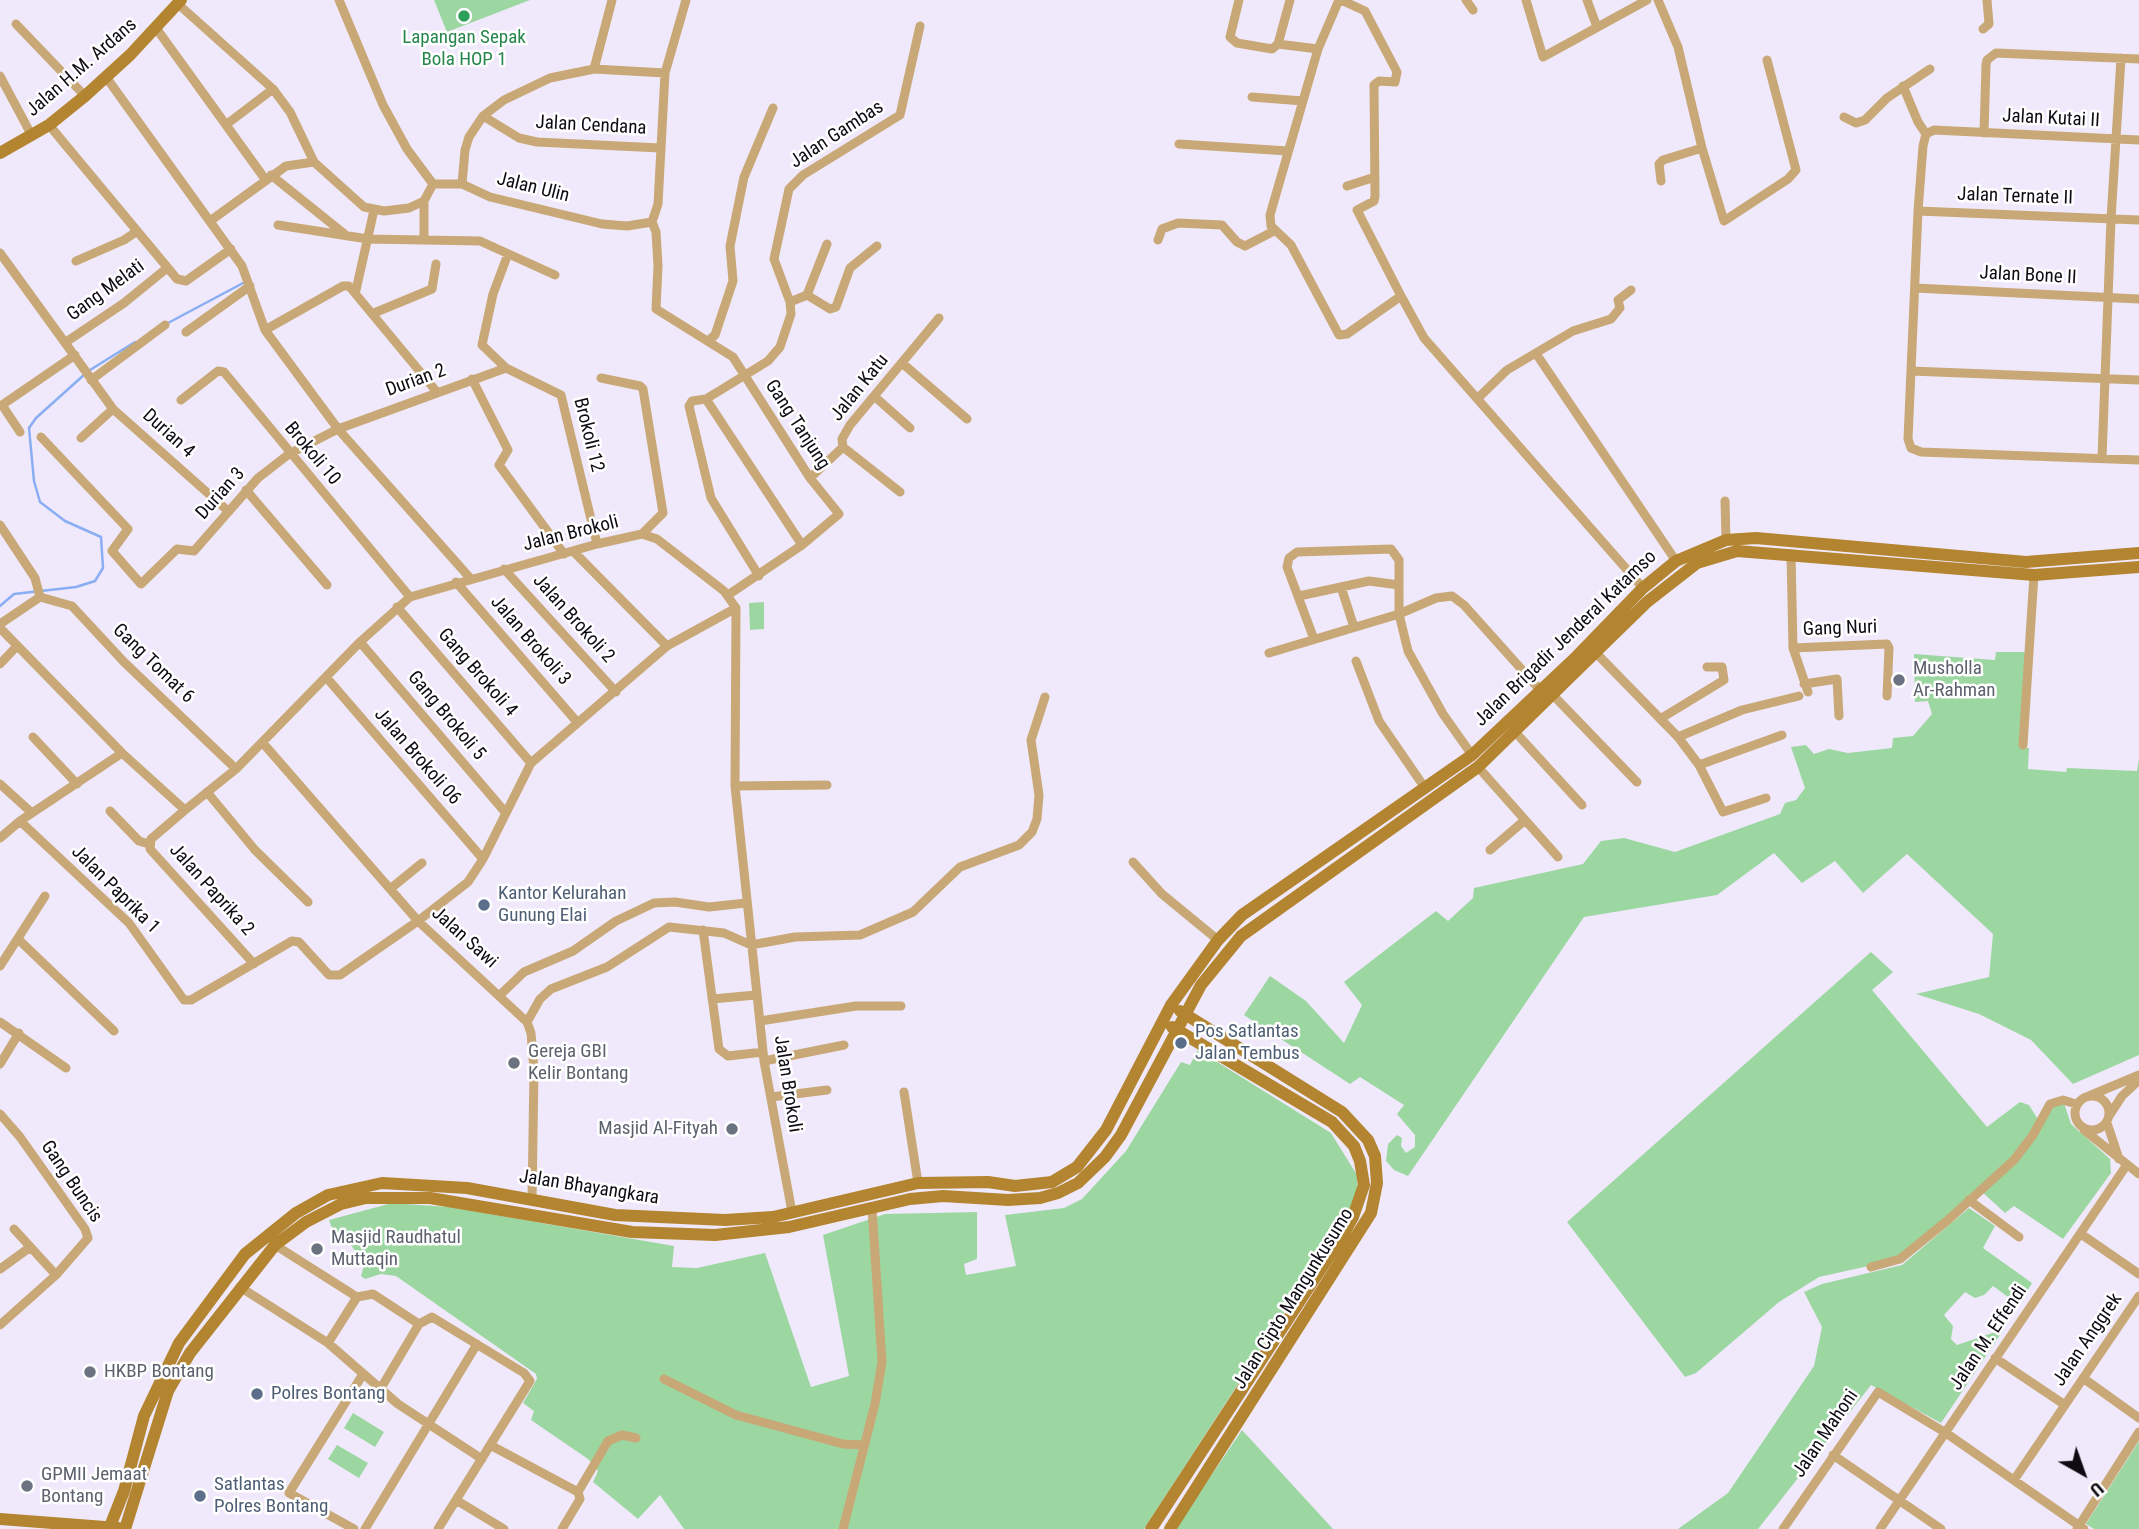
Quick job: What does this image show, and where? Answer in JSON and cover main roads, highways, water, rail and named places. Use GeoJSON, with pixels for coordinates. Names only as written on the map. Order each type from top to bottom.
{"type":"FeatureCollection","features":[{"type":"Feature","properties":{"kind":"main road","name":"Jalan H.M. Ardans"},"geometry":{"type":"LineString","coordinates":[[0,153],[33,136],[85,96],[180,2]]}},
{"type":"Feature","properties":{"kind":"main road","name":"Jalan Brigadir Jenderal Katamso"},"geometry":{"type":"LineString","coordinates":[[1164,1021],[1171,1005],[1218,940],[1242,915],[1472,755],[1541,691],[1643,588],[1676,561],[1726,540],[1756,538],[2026,562],[2139,553]]}},
{"type":"Feature","properties":{"kind":"main road","name":"Jalan Brigadir Jenderal Katamso"},"geometry":{"type":"LineString","coordinates":[[1177,1031],[1201,985],[1241,936],[1478,767],[1554,696],[1647,602],[1697,563],[1737,551],[2034,575],[2139,567]]}},
{"type":"Feature","properties":{"kind":"main road"},"geometry":{"type":"LineString","coordinates":[[2107,557],[2108,571]]}},
{"type":"Feature","properties":{"kind":"main road"},"geometry":{"type":"LineString","coordinates":[[2084,573],[2085,559]]}},
{"type":"Feature","properties":{"kind":"main road"},"geometry":{"type":"LineString","coordinates":[[1388,815],[1396,826]]}},
{"type":"Feature","properties":{"kind":"main road","name":"Jalan Cipto Mangunkusumo"},"geometry":{"type":"LineString","coordinates":[[1170,1529],[1371,1213],[1376,1196],[1377,1171],[1368,1140],[1342,1112],[1171,1005]]}},
{"type":"Feature","properties":{"kind":"main road","name":"Jalan Cipto Mangunkusumo"},"geometry":{"type":"LineString","coordinates":[[1151,1529],[1343,1235],[1353,1217],[1364,1185],[1354,1146],[1332,1122],[1164,1021]]}},
{"type":"Feature","properties":{"kind":"main road","name":"Jalan Bhayangkara"},"geometry":{"type":"LineString","coordinates":[[116,1528],[159,1380],[178,1343],[244,1254],[272,1230],[328,1195],[382,1182],[467,1188],[615,1215],[679,1221],[725,1220],[792,1213],[918,1183],[988,1182],[1025,1186],[1062,1178],[1084,1159],[1106,1130],[1164,1021]]}},
{"type":"Feature","properties":{"kind":"main road","name":"Jalan Bhayangkara"},"geometry":{"type":"LineString","coordinates":[[116,1528],[168,1391],[190,1353],[275,1245],[306,1222],[341,1205],[366,1198],[419,1198],[465,1202],[632,1232],[715,1235],[789,1227],[872,1208],[943,1196],[1040,1198],[1078,1183],[1093,1171],[1121,1135],[1177,1031]]}},
{"type":"Feature","properties":{"kind":"main road"},"geometry":{"type":"LineString","coordinates":[[465,1202],[467,1188]]}},
{"type":"Feature","properties":{"kind":"main road"},"geometry":{"type":"LineString","coordinates":[[500,1208],[503,1194]]}},
{"type":"Feature","properties":{"kind":"main road"},"geometry":{"type":"LineString","coordinates":[[228,1278],[240,1287]]}},
{"type":"Feature","properties":{"kind":"main road"},"geometry":{"type":"LineString","coordinates":[[207,1305],[220,1313]]}},
{"type":"Feature","properties":{"kind":"main road"},"geometry":{"type":"LineString","coordinates":[[1197,1457],[1211,1466]]}},
{"type":"Feature","properties":{"kind":"main road"},"geometry":{"type":"LineString","coordinates":[[0,1519],[116,1528]]}},
{"type":"Feature","properties":{"kind":"waterway"},"geometry":{"type":"LineString","coordinates":[[168,323],[245,282]]}},
{"type":"Feature","properties":{"kind":"waterway"},"geometry":{"type":"LineString","coordinates":[[90,370],[135,342]]}},
{"type":"Feature","properties":{"kind":"waterway"},"geometry":{"type":"LineString","coordinates":[[0,606],[14,594],[76,587],[95,581],[103,568],[101,537],[65,521],[40,502],[34,481],[29,428],[36,418],[85,374]]}},
{"type":"Feature","properties":{"kind":"place","name":"Lapangan Sepak Bola HOP 1"},"geometry":{"type":"Point","coordinates":[464,16]}},
{"type":"Feature","properties":{"kind":"place","name":"Musholla Ar-Rahman"},"geometry":{"type":"Point","coordinates":[1899,680]}},
{"type":"Feature","properties":{"kind":"place","name":"Kantor Kelurahan Gunung Elai"},"geometry":{"type":"Point","coordinates":[484,905]}},
{"type":"Feature","properties":{"kind":"place","name":"Pos Satlantas Jalan Tembus"},"geometry":{"type":"Point","coordinates":[1181,1043]}},
{"type":"Feature","properties":{"kind":"place","name":"Gereja GBI Kelir Bontang"},"geometry":{"type":"Point","coordinates":[514,1063]}},
{"type":"Feature","properties":{"kind":"place","name":"Masjid Al-Fityah"},"geometry":{"type":"Point","coordinates":[732,1129]}},
{"type":"Feature","properties":{"kind":"place","name":"Masjid Raudhatul Muttaqin"},"geometry":{"type":"Point","coordinates":[317,1249]}},
{"type":"Feature","properties":{"kind":"place","name":"HKBP Bontang"},"geometry":{"type":"Point","coordinates":[90,1372]}},
{"type":"Feature","properties":{"kind":"place","name":"Polres Bontang"},"geometry":{"type":"Point","coordinates":[257,1394]}},
{"type":"Feature","properties":{"kind":"place","name":"GPMII Jemaat Bontang"},"geometry":{"type":"Point","coordinates":[27,1486]}},
{"type":"Feature","properties":{"kind":"place","name":"Satlantas Polres Bontang"},"geometry":{"type":"Point","coordinates":[200,1496]}}]}
